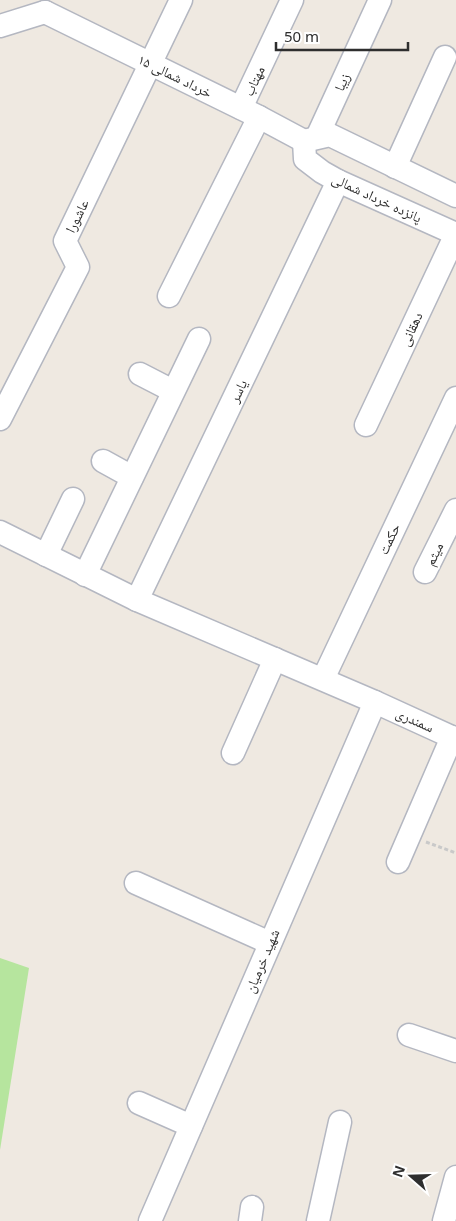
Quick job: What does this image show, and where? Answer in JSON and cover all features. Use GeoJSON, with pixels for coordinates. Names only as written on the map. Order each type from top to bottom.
{"type":"FeatureCollection","features":[{"type":"Feature","properties":{"kind":"street"},"geometry":{"type":"LineString","coordinates":[[151,64],[181,0]]}},
{"type":"Feature","properties":{"kind":"street","name":"مهتاب"},"geometry":{"type":"LineString","coordinates":[[169,296],[250,113],[292,0]]}},
{"type":"Feature","properties":{"kind":"street","name":"زیبا"},"geometry":{"type":"LineString","coordinates":[[310,139],[380,0]]}},
{"type":"Feature","properties":{"kind":"street","name":"۱۵ خرداد شمالی"},"geometry":{"type":"LineString","coordinates":[[0,9],[40,10],[250,113],[310,139]]}},
{"type":"Feature","properties":{"kind":"street"},"geometry":{"type":"LineString","coordinates":[[0,26],[40,10]]}},
{"type":"Feature","properties":{"kind":"street"},"geometry":{"type":"LineString","coordinates":[[395,167],[445,57]]}},
{"type":"Feature","properties":{"kind":"street","name":"عاشورا"},"geometry":{"type":"LineString","coordinates":[[0,419],[78,268],[65,241],[151,64]]}},
{"type":"Feature","properties":{"kind":"street"},"geometry":{"type":"LineString","coordinates":[[310,139],[330,135],[456,196]]}},
{"type":"Feature","properties":{"kind":"street","name":"پانزده خرداد شمالی"},"geometry":{"type":"LineString","coordinates":[[310,139],[305,159],[322,172],[456,234]]}},
{"type":"Feature","properties":{"kind":"street","name":"یاسر"},"geometry":{"type":"LineString","coordinates":[[138,600],[338,181]]}},
{"type":"Feature","properties":{"kind":"street","name":"دهقانی"},"geometry":{"type":"LineString","coordinates":[[366,425],[456,234]]}},
{"type":"Feature","properties":{"kind":"street"},"geometry":{"type":"LineString","coordinates":[[85,575],[199,339]]}},
{"type":"Feature","properties":{"kind":"street"},"geometry":{"type":"LineString","coordinates":[[140,374],[174,391]]}},
{"type":"Feature","properties":{"kind":"street","name":"حکمت"},"geometry":{"type":"LineString","coordinates":[[322,679],[456,398]]}},
{"type":"Feature","properties":{"kind":"street"},"geometry":{"type":"LineString","coordinates":[[104,461],[132,476]]}},
{"type":"Feature","properties":{"kind":"street"},"geometry":{"type":"LineString","coordinates":[[46,555],[72,499]]}},
{"type":"Feature","properties":{"kind":"street","name":"میثم"},"geometry":{"type":"LineString","coordinates":[[426,572],[456,510]]}},
{"type":"Feature","properties":{"kind":"street","name":"سمندری"},"geometry":{"type":"LineString","coordinates":[[0,532],[138,600],[454,738]]}},
{"type":"Feature","properties":{"kind":"street"},"geometry":{"type":"LineString","coordinates":[[233,753],[275,659]]}},
{"type":"Feature","properties":{"kind":"street","name":"شهید خرمیان"},"geometry":{"type":"LineString","coordinates":[[150,1221],[375,702]]}},
{"type":"Feature","properties":{"kind":"street"},"geometry":{"type":"LineString","coordinates":[[398,862],[454,738]]}},
{"type":"Feature","properties":{"kind":"street"},"geometry":{"type":"LineString","coordinates":[[136,883],[270,943]]}},
{"type":"Feature","properties":{"kind":"street"},"geometry":{"type":"LineString","coordinates":[[409,1035],[456,1051]]}},
{"type":"Feature","properties":{"kind":"street"},"geometry":{"type":"LineString","coordinates":[[139,1103],[191,1126]]}},
{"type":"Feature","properties":{"kind":"street"},"geometry":{"type":"LineString","coordinates":[[318,1221],[340,1122]]}},
{"type":"Feature","properties":{"kind":"street"},"geometry":{"type":"LineString","coordinates":[[444,1221],[456,1177]]}},
{"type":"Feature","properties":{"kind":"path"},"geometry":{"type":"LineString","coordinates":[[409,836],[456,852]]}},
{"type":"Feature","properties":{"kind":"green space"},"geometry":{"type":"Polygon","coordinates":[[[0,958],[29,968],[0,1150],[0,958]]]}}]}
